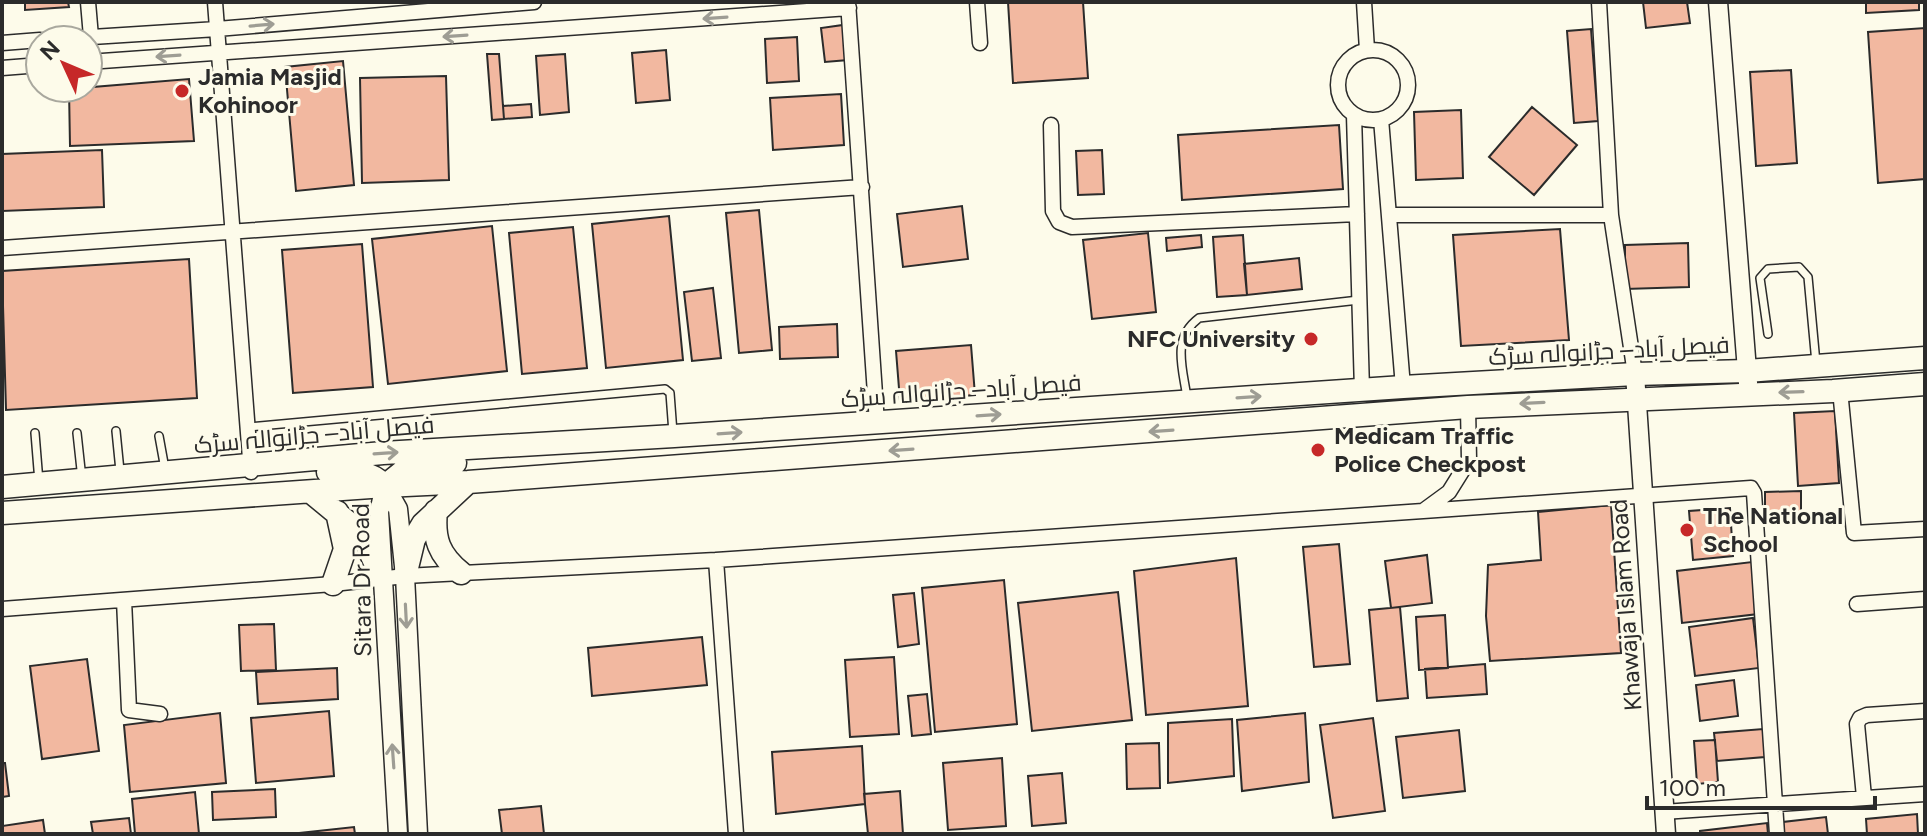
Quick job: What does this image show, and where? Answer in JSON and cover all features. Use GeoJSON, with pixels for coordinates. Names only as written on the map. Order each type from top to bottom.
{"type":"FeatureCollection","features":[{"type":"Feature","properties":{"kind":"main road","name":"فیصل آباد– جڑانوالہ سڑک"},"geometry":{"type":"LineString","coordinates":[[2,487],[216,469],[251,470],[383,453],[610,441],[1403,387],[1747,371],[1925,358]]}},
{"type":"Feature","properties":{"kind":"main road","name":"فیصل آباد– جڑانوالہ سڑک"},"geometry":{"type":"LineString","coordinates":[[2,513],[468,482],[1468,407],[1925,384]]}},
{"type":"Feature","properties":{"kind":"main road"},"geometry":{"type":"LineString","coordinates":[[251,470],[357,471],[374,475],[385,486],[406,469],[543,455],[610,441]]}},
{"type":"Feature","properties":{"kind":"main road"},"geometry":{"type":"LineString","coordinates":[[311,492],[354,526],[393,577],[414,539],[436,511],[468,482]]}},
{"type":"Feature","properties":{"kind":"main road"},"geometry":{"type":"LineString","coordinates":[[436,511],[436,543],[441,554],[461,573]]}},
{"type":"Feature","properties":{"kind":"main road"},"geometry":{"type":"LineString","coordinates":[[333,584],[345,549],[337,512]]}},
{"type":"Feature","properties":{"kind":"street"},"geometry":{"type":"LineString","coordinates":[[88,2],[90,24]]}},
{"type":"Feature","properties":{"kind":"street"},"geometry":{"type":"LineString","coordinates":[[215,2],[251,470]]}},
{"type":"Feature","properties":{"kind":"street"},"geometry":{"type":"LineString","coordinates":[[104,36],[534,2]]}},
{"type":"Feature","properties":{"kind":"street"},"geometry":{"type":"LineString","coordinates":[[977,2],[980,43]]}},
{"type":"Feature","properties":{"kind":"street"},"geometry":{"type":"LineString","coordinates":[[1364,2],[1367,50]]}},
{"type":"Feature","properties":{"kind":"street"},"geometry":{"type":"LineString","coordinates":[[1599,2],[1611,215],[1635,374]]}},
{"type":"Feature","properties":{"kind":"street"},"geometry":{"type":"LineString","coordinates":[[1718,2],[1748,394]]}},
{"type":"Feature","properties":{"kind":"street"},"geometry":{"type":"LineString","coordinates":[[104,61],[848,5],[877,423]]}},
{"type":"Feature","properties":{"kind":"street"},"geometry":{"type":"LineString","coordinates":[[2,43],[24,41]]}},
{"type":"Feature","properties":{"kind":"street"},"geometry":{"type":"LineString","coordinates":[[1367,50],[1385,52],[1400,62],[1408,78],[1407,96],[1397,111],[1381,119],[1367,120],[1354,115],[1342,103],[1337,87],[1341,70],[1351,57],[1367,50]]}},
{"type":"Feature","properties":{"kind":"street"},"geometry":{"type":"LineString","coordinates":[[2,68],[24,66]]}},
{"type":"Feature","properties":{"kind":"street"},"geometry":{"type":"LineString","coordinates":[[1354,115],[1362,390]]}},
{"type":"Feature","properties":{"kind":"street"},"geometry":{"type":"LineString","coordinates":[[1381,119],[1403,387]]}},
{"type":"Feature","properties":{"kind":"street"},"geometry":{"type":"LineString","coordinates":[[1051,125],[1053,211],[1059,222],[1072,227],[1357,214]]}},
{"type":"Feature","properties":{"kind":"street"},"geometry":{"type":"LineString","coordinates":[[2,248],[862,187]]}},
{"type":"Feature","properties":{"kind":"street"},"geometry":{"type":"LineString","coordinates":[[1389,215],[1611,215]]}},
{"type":"Feature","properties":{"kind":"street","name":"Khawaja Islam Road"},"geometry":{"type":"LineString","coordinates":[[1635,374],[1666,834]]}},
{"type":"Feature","properties":{"kind":"street"},"geometry":{"type":"LineString","coordinates":[[1840,390],[1854,533],[1925,529]]}},
{"type":"Feature","properties":{"kind":"street"},"geometry":{"type":"LineString","coordinates":[[1423,511],[1449,492],[1469,460],[1468,407]]}},
{"type":"Feature","properties":{"kind":"street","name":"Sitara Dr Road"},"geometry":{"type":"LineString","coordinates":[[385,486],[398,509],[393,577],[398,834]]}},
{"type":"Feature","properties":{"kind":"street"},"geometry":{"type":"LineString","coordinates":[[2,609],[393,577],[716,560],[1745,487],[1751,488],[1754,493],[1777,834]]}},
{"type":"Feature","properties":{"kind":"street"},"geometry":{"type":"LineString","coordinates":[[716,560],[736,834]]}},
{"type":"Feature","properties":{"kind":"street","name":"Sitara Dr Road"},"geometry":{"type":"LineString","coordinates":[[393,577],[418,834]]}},
{"type":"Feature","properties":{"kind":"street"},"geometry":{"type":"LineString","coordinates":[[1857,604],[1925,599]]}},
{"type":"Feature","properties":{"kind":"street"},"geometry":{"type":"LineString","coordinates":[[124,600],[129,710],[160,714]]}},
{"type":"Feature","properties":{"kind":"street"},"geometry":{"type":"LineString","coordinates":[[1864,797],[1857,724],[1860,718],[1925,711]]}},
{"type":"Feature","properties":{"kind":"street"},"geometry":{"type":"LineString","coordinates":[[1663,812],[1925,794]]}},
{"type":"Feature","properties":{"kind":"lane"},"geometry":{"type":"LineString","coordinates":[[1768,334],[1760,278],[1768,269],[1799,267],[1808,277],[1816,365]]}},
{"type":"Feature","properties":{"kind":"lane"},"geometry":{"type":"LineString","coordinates":[[1187,401],[1181,340],[1187,327],[1199,318],[1359,300]]}},
{"type":"Feature","properties":{"kind":"lane"},"geometry":{"type":"LineString","coordinates":[[1741,301],[1763,300]]}},
{"type":"Feature","properties":{"kind":"lane"},"geometry":{"type":"LineString","coordinates":[[248,427],[665,389],[670,393],[674,436]]}},
{"type":"Feature","properties":{"kind":"lane"},"geometry":{"type":"LineString","coordinates":[[116,431],[121,478]]}},
{"type":"Feature","properties":{"kind":"lane"},"geometry":{"type":"LineString","coordinates":[[35,433],[39,484]]}},
{"type":"Feature","properties":{"kind":"lane"},"geometry":{"type":"LineString","coordinates":[[77,433],[82,481]]}},
{"type":"Feature","properties":{"kind":"lane"},"geometry":{"type":"LineString","coordinates":[[159,436],[166,474]]}},
{"type":"Feature","properties":{"kind":"building"},"geometry":{"type":"Polygon","coordinates":[[[25,2],[68,2],[69,7],[25,10],[25,2]]]}},
{"type":"Feature","properties":{"kind":"building"},"geometry":{"type":"Polygon","coordinates":[[[1008,2],[1083,2],[1088,78],[1013,83],[1008,2]]]}},
{"type":"Feature","properties":{"kind":"building"},"geometry":{"type":"Polygon","coordinates":[[[1643,2],[1687,2],[1690,23],[1646,28],[1643,2]]]}},
{"type":"Feature","properties":{"kind":"building"},"geometry":{"type":"Polygon","coordinates":[[[1866,2],[1919,2],[1919,10],[1866,13],[1866,2]]]}},
{"type":"Feature","properties":{"kind":"building"},"geometry":{"type":"Polygon","coordinates":[[[843,25],[848,60],[825,62],[821,28],[843,25]]]}},
{"type":"Feature","properties":{"kind":"building"},"geometry":{"type":"Polygon","coordinates":[[[1925,28],[1925,179],[1878,183],[1868,32],[1925,28]]]}},
{"type":"Feature","properties":{"kind":"building"},"geometry":{"type":"Polygon","coordinates":[[[1591,29],[1598,121],[1574,123],[1567,31],[1591,29]]]}},
{"type":"Feature","properties":{"kind":"building"},"geometry":{"type":"Polygon","coordinates":[[[797,37],[799,81],[767,83],[765,39],[797,37]]]}},
{"type":"Feature","properties":{"kind":"building"},"geometry":{"type":"Polygon","coordinates":[[[666,50],[670,100],[636,103],[632,53],[666,50]]]}},
{"type":"Feature","properties":{"kind":"building"},"geometry":{"type":"Polygon","coordinates":[[[487,54],[499,54],[504,119],[492,120],[487,54]]]}},
{"type":"Feature","properties":{"kind":"building"},"geometry":{"type":"Polygon","coordinates":[[[565,54],[569,112],[540,115],[536,56],[565,54]]]}},
{"type":"Feature","properties":{"kind":"building"},"geometry":{"type":"Polygon","coordinates":[[[343,61],[354,185],[296,191],[285,67],[343,61]]]}},
{"type":"Feature","properties":{"kind":"building"},"geometry":{"type":"Polygon","coordinates":[[[1791,70],[1797,163],[1756,166],[1750,72],[1791,70]]]}},
{"type":"Feature","properties":{"kind":"building"},"geometry":{"type":"Polygon","coordinates":[[[446,76],[449,180],[362,183],[360,78],[446,76]]]}},
{"type":"Feature","properties":{"kind":"building"},"geometry":{"type":"Polygon","coordinates":[[[189,79],[194,141],[70,146],[69,104],[104,104],[104,86],[189,79]]]}},
{"type":"Feature","properties":{"kind":"building"},"geometry":{"type":"Polygon","coordinates":[[[841,94],[844,145],[773,150],[770,98],[841,94]]]}},
{"type":"Feature","properties":{"kind":"building"},"geometry":{"type":"Polygon","coordinates":[[[531,104],[532,117],[504,119],[503,106],[531,104]]]}},
{"type":"Feature","properties":{"kind":"building"},"geometry":{"type":"Polygon","coordinates":[[[1532,107],[1577,145],[1534,195],[1489,157],[1532,107]]]}},
{"type":"Feature","properties":{"kind":"building"},"geometry":{"type":"Polygon","coordinates":[[[1461,110],[1463,178],[1416,180],[1414,112],[1461,110]]]}},
{"type":"Feature","properties":{"kind":"building"},"geometry":{"type":"Polygon","coordinates":[[[1339,125],[1343,189],[1182,200],[1178,135],[1339,125]]]}},
{"type":"Feature","properties":{"kind":"building"},"geometry":{"type":"Polygon","coordinates":[[[102,150],[104,207],[2,211],[2,154],[102,150]]]}},
{"type":"Feature","properties":{"kind":"building"},"geometry":{"type":"Polygon","coordinates":[[[1102,150],[1104,194],[1078,195],[1076,151],[1102,150]]]}},
{"type":"Feature","properties":{"kind":"building"},"geometry":{"type":"Polygon","coordinates":[[[962,206],[968,259],[903,267],[897,214],[962,206]]]}},
{"type":"Feature","properties":{"kind":"building"},"geometry":{"type":"Polygon","coordinates":[[[759,210],[772,350],[739,353],[726,213],[759,210]]]}},
{"type":"Feature","properties":{"kind":"building"},"geometry":{"type":"Polygon","coordinates":[[[669,216],[683,360],[606,368],[592,224],[669,216]]]}},
{"type":"Feature","properties":{"kind":"building"},"geometry":{"type":"Polygon","coordinates":[[[492,226],[507,371],[388,384],[372,239],[492,226]]]}},
{"type":"Feature","properties":{"kind":"building"},"geometry":{"type":"Polygon","coordinates":[[[573,227],[587,368],[522,374],[509,233],[573,227]]]}},
{"type":"Feature","properties":{"kind":"building"},"geometry":{"type":"Polygon","coordinates":[[[1560,229],[1569,340],[1461,346],[1453,235],[1560,229]]]}},
{"type":"Feature","properties":{"kind":"building"},"geometry":{"type":"Polygon","coordinates":[[[1148,233],[1156,312],[1092,319],[1083,240],[1148,233]]]}},
{"type":"Feature","properties":{"kind":"building"},"geometry":{"type":"Polygon","coordinates":[[[1201,235],[1202,247],[1167,251],[1166,238],[1201,235]]]}},
{"type":"Feature","properties":{"kind":"building"},"geometry":{"type":"Polygon","coordinates":[[[1243,235],[1247,295],[1217,297],[1213,237],[1243,235]]]}},
{"type":"Feature","properties":{"kind":"building"},"geometry":{"type":"Polygon","coordinates":[[[1688,243],[1689,287],[1625,289],[1625,245],[1688,243]]]}},
{"type":"Feature","properties":{"kind":"building"},"geometry":{"type":"Polygon","coordinates":[[[362,244],[373,387],[293,393],[282,250],[362,244]]]}},
{"type":"Feature","properties":{"kind":"building"},"geometry":{"type":"Polygon","coordinates":[[[1299,258],[1302,289],[1247,295],[1244,264],[1299,258]]]}},
{"type":"Feature","properties":{"kind":"building"},"geometry":{"type":"Polygon","coordinates":[[[189,259],[197,398],[6,410],[2,271],[189,259]]]}},
{"type":"Feature","properties":{"kind":"building"},"geometry":{"type":"Polygon","coordinates":[[[713,288],[721,358],[692,361],[684,292],[713,288]]]}},
{"type":"Feature","properties":{"kind":"building"},"geometry":{"type":"Polygon","coordinates":[[[837,324],[838,357],[780,359],[779,327],[837,324]]]}},
{"type":"Feature","properties":{"kind":"building"},"geometry":{"type":"Polygon","coordinates":[[[971,345],[975,395],[900,401],[896,351],[971,345]]]}},
{"type":"Feature","properties":{"kind":"building"},"geometry":{"type":"Polygon","coordinates":[[[1835,411],[1839,483],[1798,486],[1794,413],[1835,411]]]}},
{"type":"Feature","properties":{"kind":"building"},"geometry":{"type":"Polygon","coordinates":[[[1801,491],[1801,523],[1765,524],[1765,492],[1801,491]]]}},
{"type":"Feature","properties":{"kind":"building"},"geometry":{"type":"Polygon","coordinates":[[[1611,505],[1621,653],[1490,661],[1486,616],[1488,565],[1541,560],[1538,512],[1611,505]]]}},
{"type":"Feature","properties":{"kind":"building"},"geometry":{"type":"Polygon","coordinates":[[[1730,508],[1733,556],[1693,560],[1689,511],[1730,508]]]}},
{"type":"Feature","properties":{"kind":"building"},"geometry":{"type":"Polygon","coordinates":[[[1339,544],[1350,664],[1314,667],[1303,547],[1339,544]]]}},
{"type":"Feature","properties":{"kind":"building"},"geometry":{"type":"Polygon","coordinates":[[[1427,555],[1432,603],[1391,608],[1385,561],[1427,555]]]}},
{"type":"Feature","properties":{"kind":"building"},"geometry":{"type":"Polygon","coordinates":[[[1236,558],[1248,706],[1146,715],[1134,571],[1236,558]]]}},
{"type":"Feature","properties":{"kind":"building"},"geometry":{"type":"Polygon","coordinates":[[[1752,562],[1758,614],[1682,623],[1677,571],[1752,562]]]}},
{"type":"Feature","properties":{"kind":"building"},"geometry":{"type":"Polygon","coordinates":[[[1004,580],[1017,724],[935,732],[922,588],[1004,580]]]}},
{"type":"Feature","properties":{"kind":"building"},"geometry":{"type":"Polygon","coordinates":[[[1118,592],[1132,720],[1032,731],[1018,603],[1118,592]]]}},
{"type":"Feature","properties":{"kind":"building"},"geometry":{"type":"Polygon","coordinates":[[[914,593],[919,644],[898,647],[893,595],[914,593]]]}},
{"type":"Feature","properties":{"kind":"building"},"geometry":{"type":"Polygon","coordinates":[[[1400,607],[1408,698],[1377,701],[1369,610],[1400,607]]]}},
{"type":"Feature","properties":{"kind":"building"},"geometry":{"type":"Polygon","coordinates":[[[1445,615],[1448,668],[1419,670],[1416,617],[1445,615]]]}},
{"type":"Feature","properties":{"kind":"building"},"geometry":{"type":"Polygon","coordinates":[[[1753,618],[1759,668],[1695,676],[1689,627],[1753,618]]]}},
{"type":"Feature","properties":{"kind":"building"},"geometry":{"type":"Polygon","coordinates":[[[274,624],[276,670],[241,671],[239,625],[274,624]]]}},
{"type":"Feature","properties":{"kind":"building"},"geometry":{"type":"Polygon","coordinates":[[[702,637],[707,685],[592,696],[588,648],[702,637]]]}},
{"type":"Feature","properties":{"kind":"building"},"geometry":{"type":"Polygon","coordinates":[[[894,657],[899,734],[850,737],[845,660],[894,657]]]}},
{"type":"Feature","properties":{"kind":"building"},"geometry":{"type":"Polygon","coordinates":[[[87,659],[99,751],[42,759],[30,666],[87,659]]]}},
{"type":"Feature","properties":{"kind":"building"},"geometry":{"type":"Polygon","coordinates":[[[1485,664],[1487,694],[1427,698],[1425,669],[1485,664]]]}},
{"type":"Feature","properties":{"kind":"building"},"geometry":{"type":"Polygon","coordinates":[[[337,668],[338,699],[258,704],[256,672],[337,668]]]}},
{"type":"Feature","properties":{"kind":"building"},"geometry":{"type":"Polygon","coordinates":[[[1734,680],[1738,716],[1700,721],[1696,685],[1734,680]]]}},
{"type":"Feature","properties":{"kind":"building"},"geometry":{"type":"Polygon","coordinates":[[[927,694],[931,734],[912,736],[908,696],[927,694]]]}},
{"type":"Feature","properties":{"kind":"building"},"geometry":{"type":"Polygon","coordinates":[[[329,711],[334,776],[256,783],[251,718],[329,711]]]}},
{"type":"Feature","properties":{"kind":"building"},"geometry":{"type":"Polygon","coordinates":[[[220,713],[226,783],[130,792],[124,725],[220,713]]]}},
{"type":"Feature","properties":{"kind":"building"},"geometry":{"type":"Polygon","coordinates":[[[1305,713],[1309,782],[1242,791],[1237,720],[1305,713]]]}},
{"type":"Feature","properties":{"kind":"building"},"geometry":{"type":"Polygon","coordinates":[[[1373,718],[1385,811],[1333,818],[1320,725],[1373,718]]]}},
{"type":"Feature","properties":{"kind":"building"},"geometry":{"type":"Polygon","coordinates":[[[1232,719],[1234,776],[1168,783],[1168,723],[1232,719]]]}},
{"type":"Feature","properties":{"kind":"building"},"geometry":{"type":"Polygon","coordinates":[[[1763,729],[1765,757],[1717,761],[1714,733],[1763,729]]]}},
{"type":"Feature","properties":{"kind":"building"},"geometry":{"type":"Polygon","coordinates":[[[1459,730],[1465,791],[1403,798],[1396,737],[1459,730]]]}},
{"type":"Feature","properties":{"kind":"building"},"geometry":{"type":"Polygon","coordinates":[[[1715,740],[1718,782],[1697,784],[1694,741],[1715,740]]]}},
{"type":"Feature","properties":{"kind":"building"},"geometry":{"type":"Polygon","coordinates":[[[1159,743],[1160,788],[1127,789],[1126,744],[1159,743]]]}},
{"type":"Feature","properties":{"kind":"building"},"geometry":{"type":"Polygon","coordinates":[[[862,746],[865,804],[776,814],[772,752],[862,746]]]}},
{"type":"Feature","properties":{"kind":"building"},"geometry":{"type":"Polygon","coordinates":[[[1002,758],[1006,826],[948,830],[943,763],[1002,758]]]}},
{"type":"Feature","properties":{"kind":"building"},"geometry":{"type":"Polygon","coordinates":[[[2,763],[5,763],[9,796],[2,797],[2,763]]]}},
{"type":"Feature","properties":{"kind":"building"},"geometry":{"type":"Polygon","coordinates":[[[1062,773],[1066,823],[1032,826],[1028,776],[1062,773]]]}},
{"type":"Feature","properties":{"kind":"building"},"geometry":{"type":"Polygon","coordinates":[[[275,789],[276,817],[213,820],[212,792],[275,789]]]}},
{"type":"Feature","properties":{"kind":"building"},"geometry":{"type":"Polygon","coordinates":[[[900,791],[903,834],[868,834],[864,794],[900,791]]]}},
{"type":"Feature","properties":{"kind":"building"},"geometry":{"type":"Polygon","coordinates":[[[195,792],[199,834],[135,834],[132,799],[195,792]]]}},
{"type":"Feature","properties":{"kind":"building"},"geometry":{"type":"Polygon","coordinates":[[[541,806],[544,834],[502,834],[499,810],[541,806]]]}},
{"type":"Feature","properties":{"kind":"building"},"geometry":{"type":"Polygon","coordinates":[[[1917,814],[1918,834],[1867,834],[1866,819],[1917,814]]]}},
{"type":"Feature","properties":{"kind":"building"},"geometry":{"type":"Polygon","coordinates":[[[1826,817],[1828,834],[1784,834],[1783,822],[1826,817]]]}},
{"type":"Feature","properties":{"kind":"building"},"geometry":{"type":"Polygon","coordinates":[[[129,818],[131,834],[93,834],[91,822],[129,818]]]}},
{"type":"Feature","properties":{"kind":"building"},"geometry":{"type":"Polygon","coordinates":[[[43,820],[45,834],[2,834],[2,826],[43,820]]]}},
{"type":"Feature","properties":{"kind":"building"},"geometry":{"type":"Polygon","coordinates":[[[1767,823],[1768,834],[1700,834],[1700,831],[1767,823]]]}},
{"type":"Feature","properties":{"kind":"building"},"geometry":{"type":"Polygon","coordinates":[[[354,827],[355,834],[300,834],[300,833],[354,827]]]}},
{"type":"Feature","properties":{"kind":"place","name":"Jamia Masjid Kohinoor"},"geometry":{"type":"Point","coordinates":[182,91]}},
{"type":"Feature","properties":{"kind":"place","name":"NFC University"},"geometry":{"type":"Point","coordinates":[1311,339]}},
{"type":"Feature","properties":{"kind":"place","name":"Medicam Traffic Police Checkpost"},"geometry":{"type":"Point","coordinates":[1318,450]}},
{"type":"Feature","properties":{"kind":"place","name":"The National School"},"geometry":{"type":"Point","coordinates":[1687,530]}}]}
